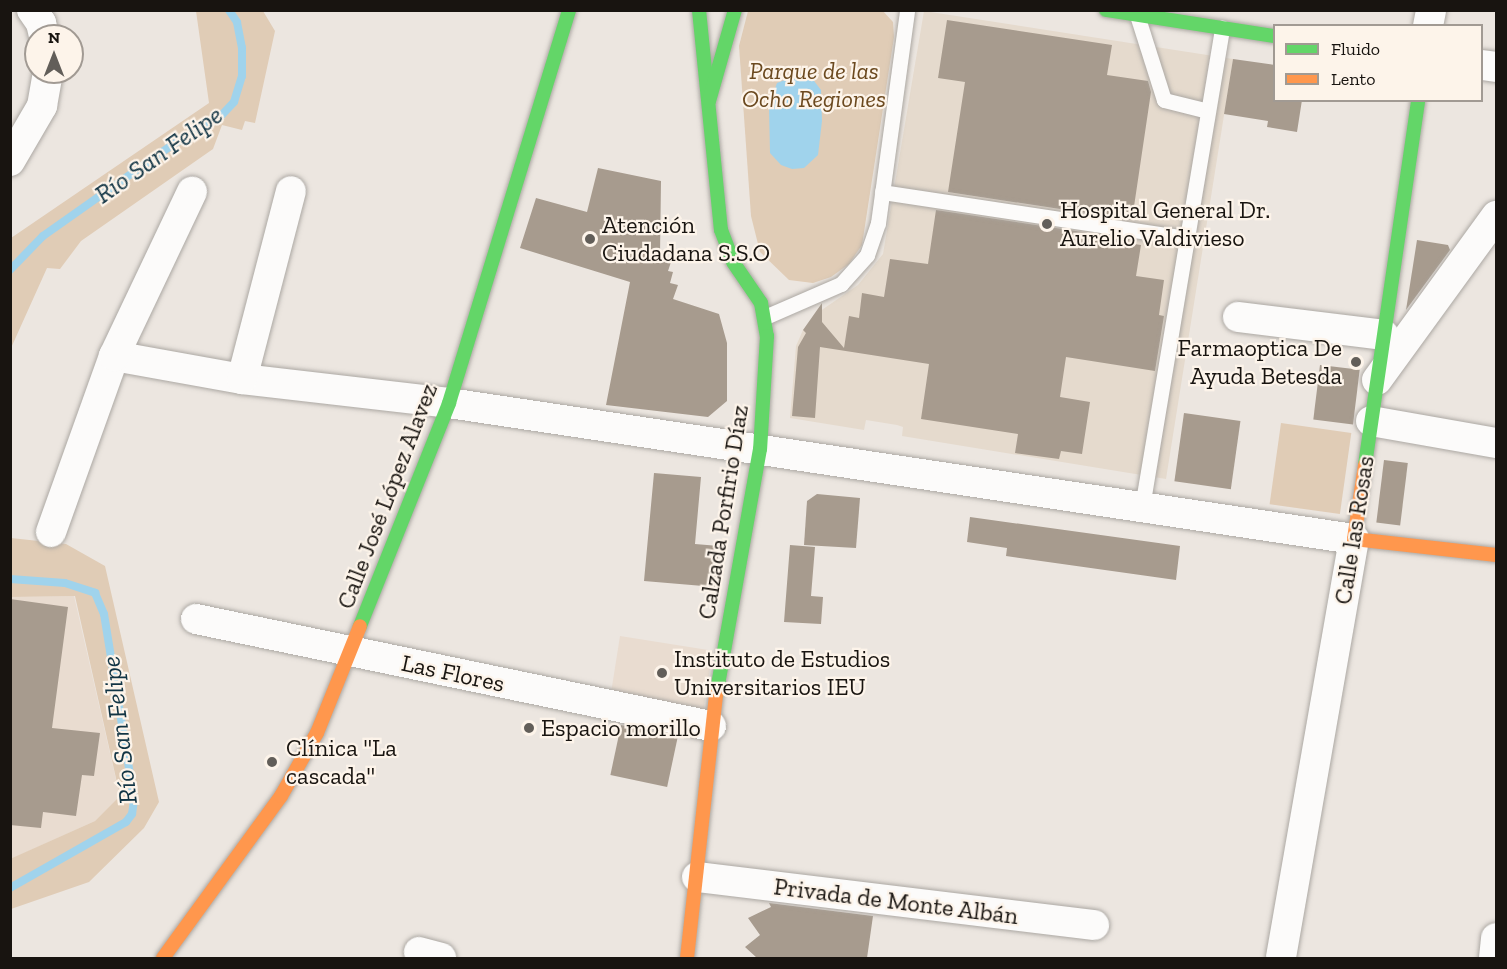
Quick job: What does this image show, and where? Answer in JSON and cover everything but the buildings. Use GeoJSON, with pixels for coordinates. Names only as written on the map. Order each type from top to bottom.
{"type":"FeatureCollection","features":[{"type":"Feature","properties":{"kind":"main road","name":"Calle José López Alavez"},"geometry":{"type":"LineString","coordinates":[[163,958],[184,944],[281,796],[317,734],[352,653],[449,403],[569,10]]}},
{"type":"Feature","properties":{"kind":"main road","name":"Calzada Porfirio Díaz"},"geometry":{"type":"LineString","coordinates":[[687,958],[711,726],[760,449],[765,317],[761,303],[724,243],[699,10]]}},
{"type":"Feature","properties":{"kind":"main road"},"geometry":{"type":"LineString","coordinates":[[708,107],[735,10]]}},
{"type":"Feature","properties":{"kind":"main road"},"geometry":{"type":"LineString","coordinates":[[1106,10],[1273,36]]}},
{"type":"Feature","properties":{"kind":"main road","name":"Calle las Rosas"},"geometry":{"type":"LineString","coordinates":[[1354,539],[1418,102]]}},
{"type":"Feature","properties":{"kind":"main road"},"geometry":{"type":"LineString","coordinates":[[1354,539],[1497,555]]}},
{"type":"Feature","properties":{"kind":"street"},"geometry":{"type":"LineString","coordinates":[[32,10],[38,24]]}},
{"type":"Feature","properties":{"kind":"street"},"geometry":{"type":"LineString","coordinates":[[10,161],[42,106],[46,84]]}},
{"type":"Feature","properties":{"kind":"street"},"geometry":{"type":"LineString","coordinates":[[242,379],[291,191]]}},
{"type":"Feature","properties":{"kind":"street"},"geometry":{"type":"LineString","coordinates":[[51,532],[114,356],[192,192]]}},
{"type":"Feature","properties":{"kind":"street"},"geometry":{"type":"LineString","coordinates":[[1377,380],[1494,226]]}},
{"type":"Feature","properties":{"kind":"street"},"geometry":{"type":"LineString","coordinates":[[1238,317],[1384,335]]}},
{"type":"Feature","properties":{"kind":"street"},"geometry":{"type":"LineString","coordinates":[[114,356],[242,379],[449,403],[1354,539]]}},
{"type":"Feature","properties":{"kind":"street"},"geometry":{"type":"LineString","coordinates":[[1371,421],[1497,443]]}},
{"type":"Feature","properties":{"kind":"street","name":"Calle las Rosas"},"geometry":{"type":"LineString","coordinates":[[1281,958],[1354,539]]}},
{"type":"Feature","properties":{"kind":"street","name":"Las Flores"},"geometry":{"type":"LineString","coordinates":[[196,619],[711,726]]}},
{"type":"Feature","properties":{"kind":"street","name":"Privada de Monte Albán"},"geometry":{"type":"LineString","coordinates":[[697,877],[1094,925]]}},
{"type":"Feature","properties":{"kind":"street"},"geometry":{"type":"LineString","coordinates":[[1494,958],[1497,938]]}},
{"type":"Feature","properties":{"kind":"lane"},"geometry":{"type":"LineString","coordinates":[[765,317],[818,296],[854,272],[873,240],[882,192],[907,10]]}},
{"type":"Feature","properties":{"kind":"lane"},"geometry":{"type":"LineString","coordinates":[[1137,15],[1164,100],[1208,111]]}},
{"type":"Feature","properties":{"kind":"lane"},"geometry":{"type":"LineString","coordinates":[[1143,507],[1222,28]]}},
{"type":"Feature","properties":{"kind":"lane"},"geometry":{"type":"LineString","coordinates":[[882,192],[1187,238]]}},
{"type":"Feature","properties":{"kind":"shaded area","name":"Hospital General Dr. Aurelio Valdivieso"},"geometry":{"type":"Polygon","coordinates":[[[924,11],[1233,59],[1166,479],[902,436],[903,427],[897,425],[866,420],[864,430],[790,418],[796,346],[803,330],[818,318],[816,314],[858,285],[883,254],[924,11]]]}},
{"type":"Feature","properties":{"kind":"shaded area"},"geometry":{"type":"Polygon","coordinates":[[[74,596],[120,797],[95,821],[11,859],[10,597],[74,596]]]}},
{"type":"Feature","properties":{"kind":"shaded area","name":"Instituto de Estudios Universitarios IEU"},"geometry":{"type":"Polygon","coordinates":[[[620,636],[713,651],[703,711],[610,696],[620,636]]]}},
{"type":"Feature","properties":{"kind":"green space","name":"Parque de las Ocho Regiones"},"geometry":{"type":"Polygon","coordinates":[[[882,10],[893,22],[894,37],[862,245],[849,264],[831,277],[813,283],[789,280],[760,252],[751,216],[739,46],[748,11],[882,10]]]}},
{"type":"Feature","properties":{"kind":"green space"},"geometry":{"type":"Polygon","coordinates":[[[196,11],[263,11],[275,31],[255,123],[245,121],[242,130],[222,125],[213,149],[81,241],[60,269],[47,268],[11,348],[11,238],[209,103],[196,11]]]}},
{"type":"Feature","properties":{"kind":"green space"},"geometry":{"type":"Polygon","coordinates":[[[1281,423],[1351,433],[1340,514],[1270,504],[1281,423]]]}},
{"type":"Feature","properties":{"kind":"green space"},"geometry":{"type":"Polygon","coordinates":[[[11,538],[66,544],[105,566],[159,802],[144,828],[89,882],[11,909],[10,859],[95,821],[120,796],[75,596],[11,597],[11,538]]]}},
{"type":"Feature","properties":{"kind":"water"},"geometry":{"type":"Polygon","coordinates":[[[800,74],[811,77],[821,90],[822,121],[818,155],[804,168],[792,169],[781,165],[770,153],[769,106],[777,83],[800,74]]]}},
{"type":"Feature","properties":{"kind":"waterway","name":"Río San Felipe"},"geometry":{"type":"LineString","coordinates":[[10,270],[43,236],[172,145],[219,118],[234,102],[242,76],[242,48],[237,22],[229,10]]}},
{"type":"Feature","properties":{"kind":"waterway","name":"Río San Felipe"},"geometry":{"type":"LineString","coordinates":[[10,579],[65,583],[95,593],[104,614],[134,800],[132,814],[126,822],[10,888]]}},
{"type":"Feature","properties":{"kind":"traffic: fast"},"geometry":{"type":"LineString","coordinates":[[360,626],[449,403],[569,10]]}},
{"type":"Feature","properties":{"kind":"traffic: fast"},"geometry":{"type":"LineString","coordinates":[[699,10],[721,230],[733,262],[761,303],[767,336],[760,449],[716,695]]}},
{"type":"Feature","properties":{"kind":"traffic: fast"},"geometry":{"type":"LineString","coordinates":[[709,101],[735,10]]}},
{"type":"Feature","properties":{"kind":"traffic: fast"},"geometry":{"type":"LineString","coordinates":[[1106,10],[1273,36]]}},
{"type":"Feature","properties":{"kind":"traffic: fast"},"geometry":{"type":"LineString","coordinates":[[1365,465],[1418,102]]}},
{"type":"Feature","properties":{"kind":"traffic: slow"},"geometry":{"type":"LineString","coordinates":[[1365,465],[1354,539],[1496,555]]}},
{"type":"Feature","properties":{"kind":"traffic: slow"},"geometry":{"type":"LineString","coordinates":[[163,958],[281,796],[317,733],[360,626]]}},
{"type":"Feature","properties":{"kind":"traffic: slow"},"geometry":{"type":"LineString","coordinates":[[687,958],[716,695]]}},
{"type":"Feature","properties":{"kind":"place","name":"Hospital General Dr. Aurelio Valdivieso"},"geometry":{"type":"Point","coordinates":[1047,224]}},
{"type":"Feature","properties":{"kind":"place","name":"Atención Ciudadana S.S.O"},"geometry":{"type":"Point","coordinates":[590,239]}},
{"type":"Feature","properties":{"kind":"place","name":"Farmaoptica De Ayuda Betesda"},"geometry":{"type":"Point","coordinates":[1356,362]}},
{"type":"Feature","properties":{"kind":"place","name":"Instituto de Estudios Universitarios IEU"},"geometry":{"type":"Point","coordinates":[662,673]}},
{"type":"Feature","properties":{"kind":"place","name":"Espacio morillo"},"geometry":{"type":"Point","coordinates":[529,728]}},
{"type":"Feature","properties":{"kind":"place","name":"Clínica \"La cascada\""},"geometry":{"type":"Point","coordinates":[272,762]}}]}
